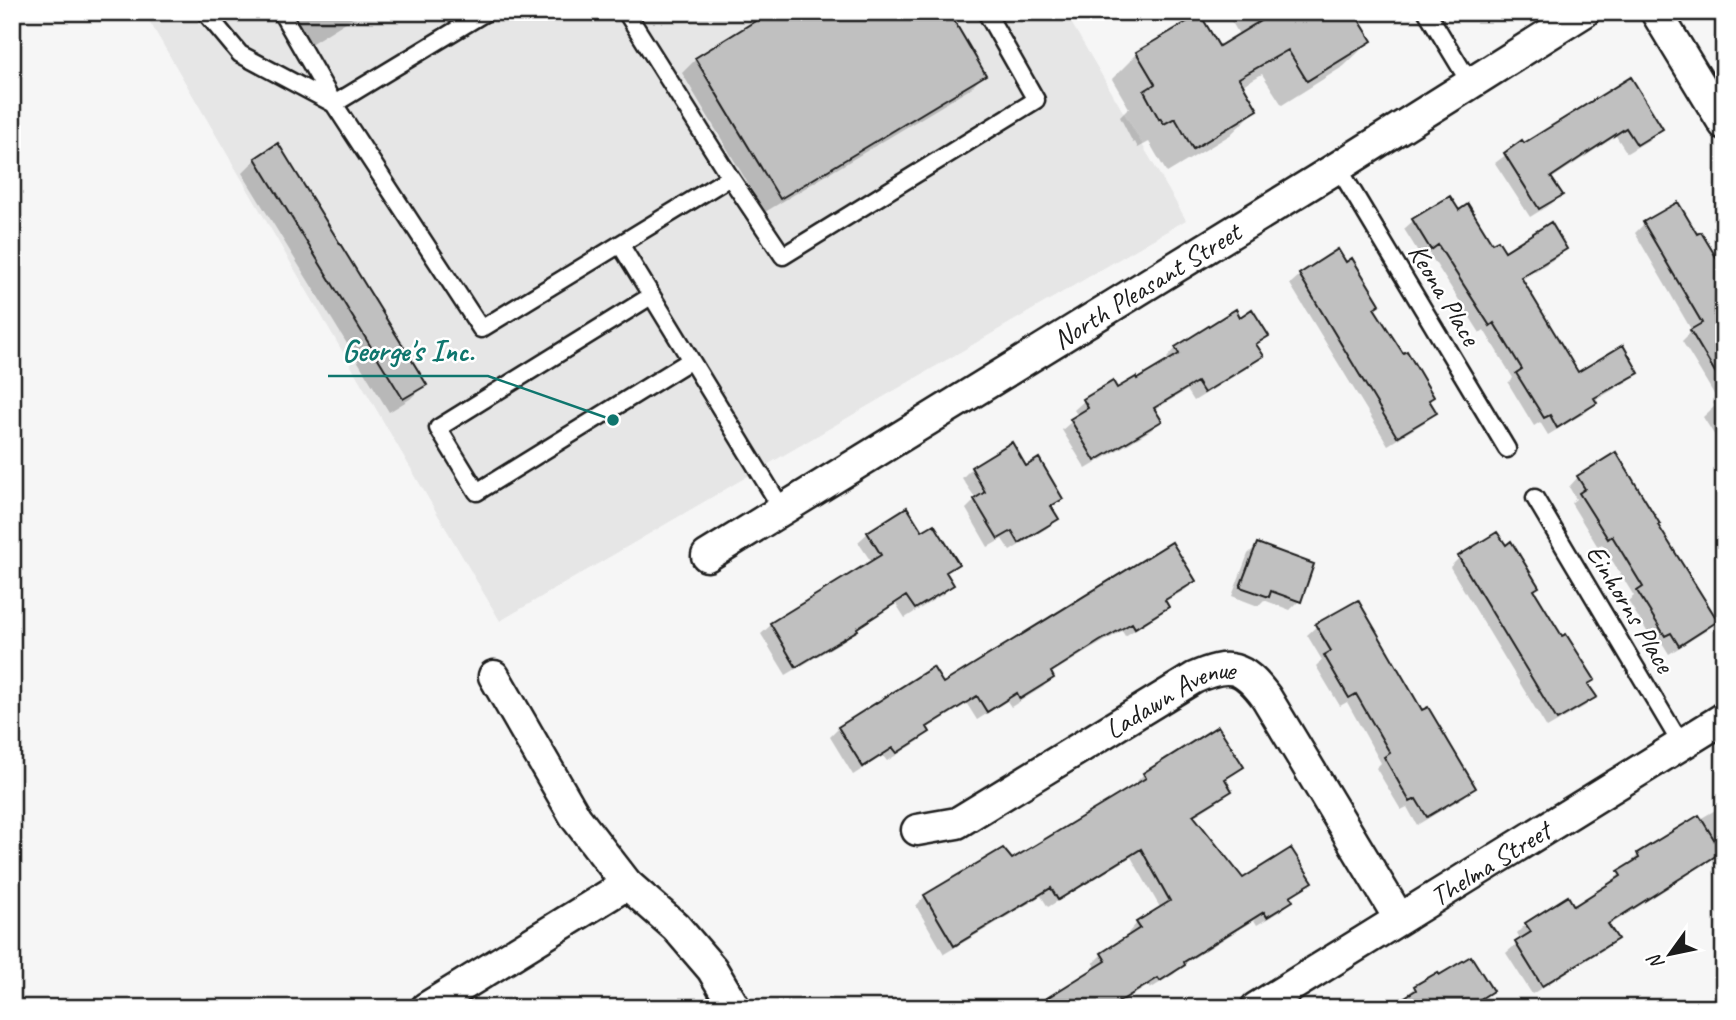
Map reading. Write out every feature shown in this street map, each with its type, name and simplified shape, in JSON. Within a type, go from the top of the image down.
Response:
[{"type":"street","name":"North Pleasant Street","points":[[707,556],[1584,12]]},
{"type":"street","points":[[1657,12],[1724,124]]},
{"type":"street","name":"Ladawn Avenue","points":[[917,830],[957,823],[1194,678],[1216,668],[1237,670],[1254,682],[1266,697],[1399,918]]},
{"type":"street","points":[[494,676],[576,818],[627,884],[676,927],[712,970],[735,1008]]},
{"type":"street","name":"Thelma Street","points":[[1256,1008],[1724,718]]},
{"type":"street","points":[[426,1008],[627,884]]},
{"type":"lane","points":[[205,12],[240,54],[334,104]]},
{"type":"lane","points":[[281,12],[334,104],[481,329],[730,177]]},
{"type":"lane","points":[[334,104],[486,12]]},
{"type":"lane","points":[[626,12],[783,256],[1036,100],[986,12]]},
{"type":"lane","points":[[1427,12],[1470,83]]},
{"type":"lane","name":"Keona Place","points":[[1338,167],[1507,449]]},
{"type":"lane","points":[[620,244],[782,509]]},
{"type":"lane","points":[[652,296],[438,428],[444,439],[477,492],[691,360]]},
{"type":"lane","name":"Einhorns Place","points":[[1535,498],[1681,744]]},
{"type":"shaded area","points":[[144,12],[1065,12],[1186,220],[500,621]]},
{"type":"building","points":[[770,12],[949,12],[986,75],[780,199],[695,58]]},
{"type":"building","points":[[1275,12],[1354,12],[1372,41],[1307,81],[1288,50],[1239,78],[1258,110],[1193,149],[1175,118],[1164,124],[1159,119],[1144,91],[1155,84],[1136,52],[1200,14],[1219,46]]},
{"type":"building","points":[[1631,77],[1663,129],[1637,145],[1626,128],[1584,155],[1551,177],[1563,195],[1539,209],[1504,153]]},
{"type":"building","points":[[278,143],[427,385],[403,399],[255,158]]},
{"type":"building","points":[[1450,196],[1459,210],[1468,204],[1492,243],[1498,240],[1505,251],[1551,222],[1567,249],[1521,277],[1578,372],[1623,345],[1639,373],[1594,398],[1597,403],[1557,428],[1550,415],[1544,418],[1516,373],[1522,369],[1494,323],[1490,326],[1438,245],[1431,250],[1412,219]]},
{"type":"building","points":[[1678,202],[1697,234],[1701,232],[1724,270],[1724,387],[1690,330],[1702,323],[1643,222]]},
{"type":"building","points":[[1338,249],[1346,262],[1352,258],[1380,304],[1374,308],[1403,353],[1407,351],[1434,397],[1429,400],[1437,413],[1397,437],[1299,274]]},
{"type":"building","points":[[1236,309],[1240,317],[1252,309],[1269,336],[1256,344],[1264,356],[1204,393],[1197,382],[1154,408],[1162,421],[1095,461],[1070,419],[1088,408],[1083,399],[1113,381],[1117,388],[1136,377],[1137,379],[1179,354],[1175,347]]},
{"type":"building","points":[[1012,442],[1026,466],[1039,458],[1063,499],[1051,506],[1059,519],[1019,543],[1012,531],[998,539],[974,499],[985,492],[971,467]]},
{"type":"building","points":[[1616,452],[1718,621],[1679,646],[1671,633],[1665,636],[1637,591],[1643,587],[1612,536],[1608,539],[1579,493],[1585,489],[1577,476]]},
{"type":"building","points":[[907,507],[922,531],[934,524],[959,564],[946,572],[954,585],[915,609],[906,596],[857,628],[858,630],[796,667],[770,623],[881,555],[867,532]]},
{"type":"building","points":[[1497,532],[1506,545],[1511,541],[1539,587],[1534,590],[1562,636],[1566,634],[1595,680],[1588,684],[1597,697],[1557,720],[1458,556]]},
{"type":"building","points":[[1172,542],[1196,581],[1165,600],[1169,607],[1135,628],[1132,623],[1100,641],[1051,672],[1054,678],[1020,699],[1017,693],[987,712],[977,696],[927,727],[930,732],[897,753],[893,748],[863,767],[838,727],[933,667],[943,683]]},
{"type":"building","points":[[1257,543],[1314,564],[1301,602],[1271,591],[1269,597],[1240,587]]},
{"type":"building","points":[[1358,600],[1422,710],[1428,707],[1476,788],[1427,817],[1416,799],[1410,802],[1384,757],[1390,753],[1356,694],[1349,698],[1324,655],[1331,651],[1315,624]]},
{"type":"building","points":[[1218,726],[1244,767],[1225,779],[1232,791],[1193,815],[1243,878],[1291,848],[1313,882],[1290,896],[1293,901],[1267,917],[1264,912],[1184,962],[1185,965],[1160,981],[1158,978],[1109,1008],[1031,1008],[1106,961],[1101,953],[1140,928],[1136,922],[1170,901],[1141,849],[1058,900],[1051,888],[954,946],[924,895],[1003,848],[1012,859],[1146,778],[1143,773]]},
{"type":"building","points":[[1699,815],[1722,852],[1608,924],[1618,939],[1542,986],[1515,942],[1531,932],[1525,923],[1568,896],[1574,906],[1621,876],[1618,871],[1639,858],[1637,853]]},
{"type":"building","points":[[1471,956],[1493,991],[1466,1008],[1387,1008],[1416,990],[1414,986]]},
{"type":"place","name":"George's Inc.","points":[[613,420]]}]
